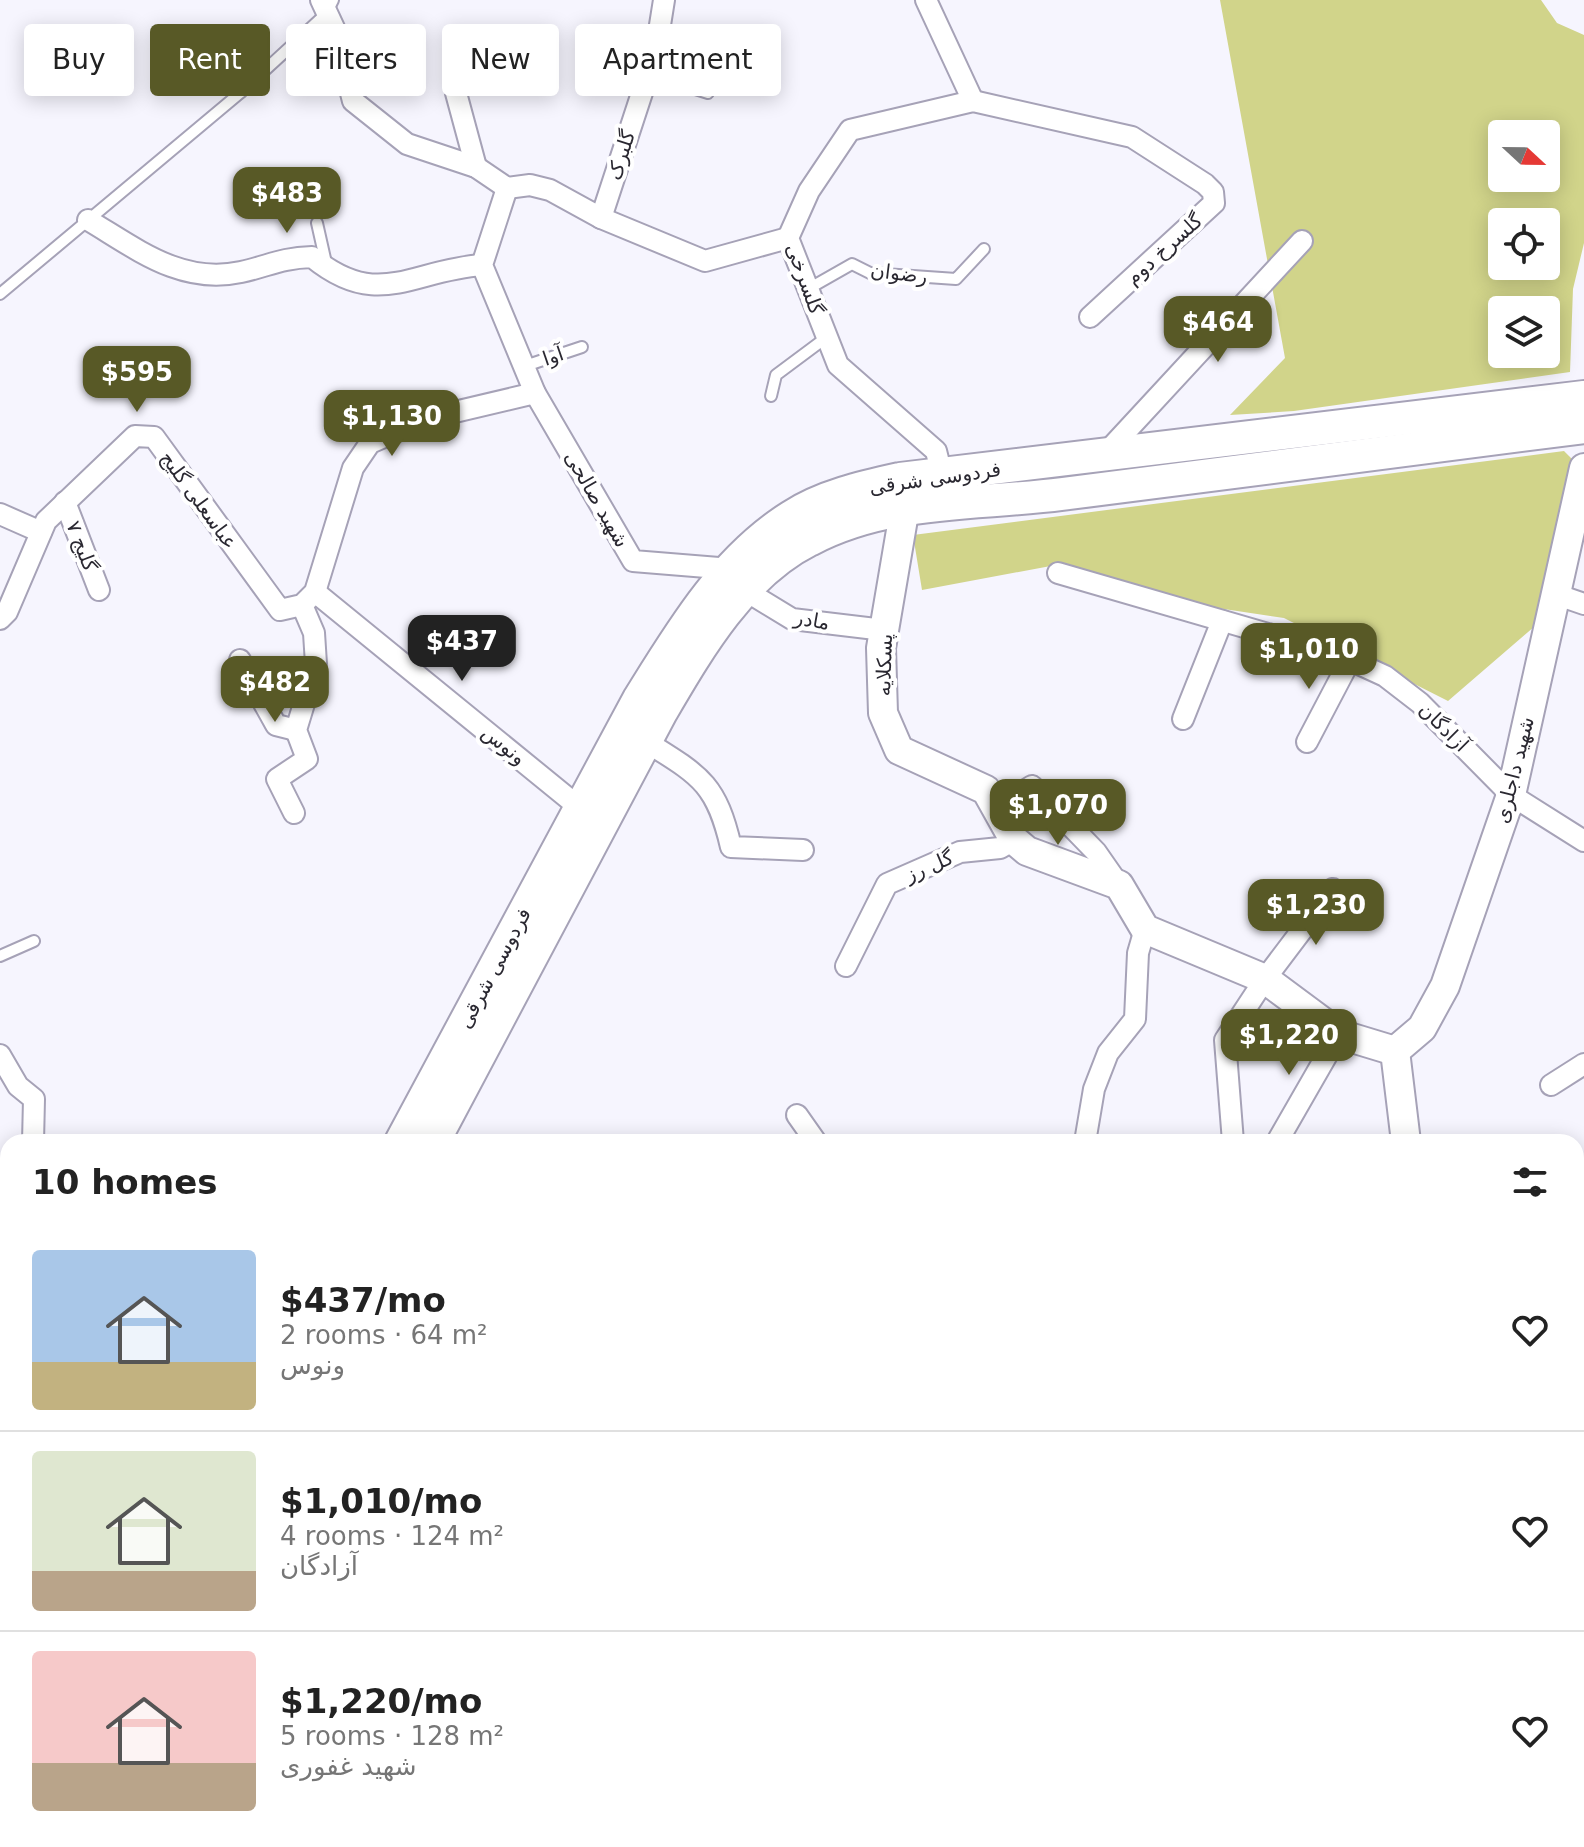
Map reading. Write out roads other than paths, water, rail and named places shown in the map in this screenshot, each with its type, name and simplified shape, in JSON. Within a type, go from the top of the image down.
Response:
[{"type":"main road","name":"فردوسی شرقی","points":[[738,580],[758,577],[806,541],[862,516],[905,507],[1027,498],[1352,442],[1584,397]]},
{"type":"main road","name":"فردوسی شرقی","points":[[405,1134],[639,699],[680,631],[738,580],[792,516],[854,489],[942,475],[1103,457],[1584,427]]},
{"type":"main road","name":"فردوسی شرقی","points":[[437,1134],[645,741],[738,580]]},
{"type":"street","name":"گلبرک","points":[[659,24],[664,0]]},
{"type":"street","points":[[926,0],[973,101]]},
{"type":"street","points":[[327,4],[353,101],[407,144],[476,167],[507,188],[530,185],[550,190],[601,218],[705,261],[788,238]]},
{"type":"street","points":[[457,96],[476,167]]},
{"type":"street","name":"گلبرک","points":[[601,218],[641,96]]},
{"type":"street","name":"گلسرخی","points":[[942,475],[936,451],[838,365],[788,238],[809,191],[850,130],[973,101]]},
{"type":"street","name":"گلسرخ دوم","points":[[973,101],[1132,137],[1213,192],[1214,203],[1090,317]]},
{"type":"street","points":[[88,220],[169,269],[208,276],[242,272],[283,258],[312,257],[327,269],[366,286],[407,282],[447,267],[482,265],[507,188]]},
{"type":"street","points":[[1103,457],[1302,241]]},
{"type":"street","name":"شهید صالحی","points":[[482,265],[535,393],[633,561],[738,580]]},
{"type":"street","points":[[294,813],[277,779],[307,759],[296,730],[316,664],[309,599],[353,468],[370,443],[425,419],[535,393]]},
{"type":"street","name":"عباسعلی گلیج","points":[[0,619],[7,612],[46,521],[135,436],[154,437],[280,610],[309,599]]},
{"type":"street","name":"شهید داجلری","points":[[1395,1051],[1422,1028],[1445,986],[1511,795],[1584,468]]},
{"type":"street","name":"گلیج ۷","points":[[65,502],[99,590]]},
{"type":"street","name":"پسکلایه","points":[[905,507],[881,648],[883,713],[899,750],[986,790],[1014,840],[1048,862],[1119,885]]},
{"type":"street","points":[[0,514],[41,532]]},
{"type":"street","name":"آزادگان","points":[[1058,573],[1350,660],[1385,676],[1420,703],[1511,795],[1584,841]]},
{"type":"street","name":"مادر","points":[[738,580],[792,619],[884,630]]},
{"type":"street","points":[[1555,594],[1584,604]]},
{"type":"street","name":"ونوس","points":[[309,599],[580,808]]},
{"type":"street","points":[[1183,719],[1222,621]]},
{"type":"street","points":[[240,660],[276,725],[296,730]]},
{"type":"street","points":[[1307,742],[1350,660]]},
{"type":"street","points":[[645,741],[696,773],[722,808],[731,847],[803,850]]},
{"type":"street","points":[[996,809],[1032,786],[1096,852],[1145,929],[1265,979],[1339,1034],[1395,1051],[1405,1134]]},
{"type":"street","name":"گل رز","points":[[846,966],[887,884],[960,852],[1000,848],[1014,840]]},
{"type":"street","points":[[1232,1134],[1225,1040],[1265,979],[1333,889]]},
{"type":"street","points":[[1086,1134],[1094,1089],[1108,1053],[1135,1019],[1138,953],[1145,929]]},
{"type":"street","points":[[1282,1134],[1339,1034]]},
{"type":"street","points":[[0,1055],[18,1086],[34,1099],[33,1134]]},
{"type":"street","points":[[1551,1085],[1584,1064]]},
{"type":"street","points":[[797,1115],[810,1134]]},
{"type":"lane","points":[[0,294],[240,93],[327,4]]},
{"type":"lane","points":[[317,223],[327,269]]},
{"type":"lane","name":"رضوان","points":[[808,289],[852,264],[870,273],[956,279],[984,249]]},
{"type":"lane","points":[[771,396],[776,375],[827,337]]},
{"type":"lane","name":"آوا","points":[[525,366],[582,347]]},
{"type":"lane","points":[[0,956],[34,941]]}]
